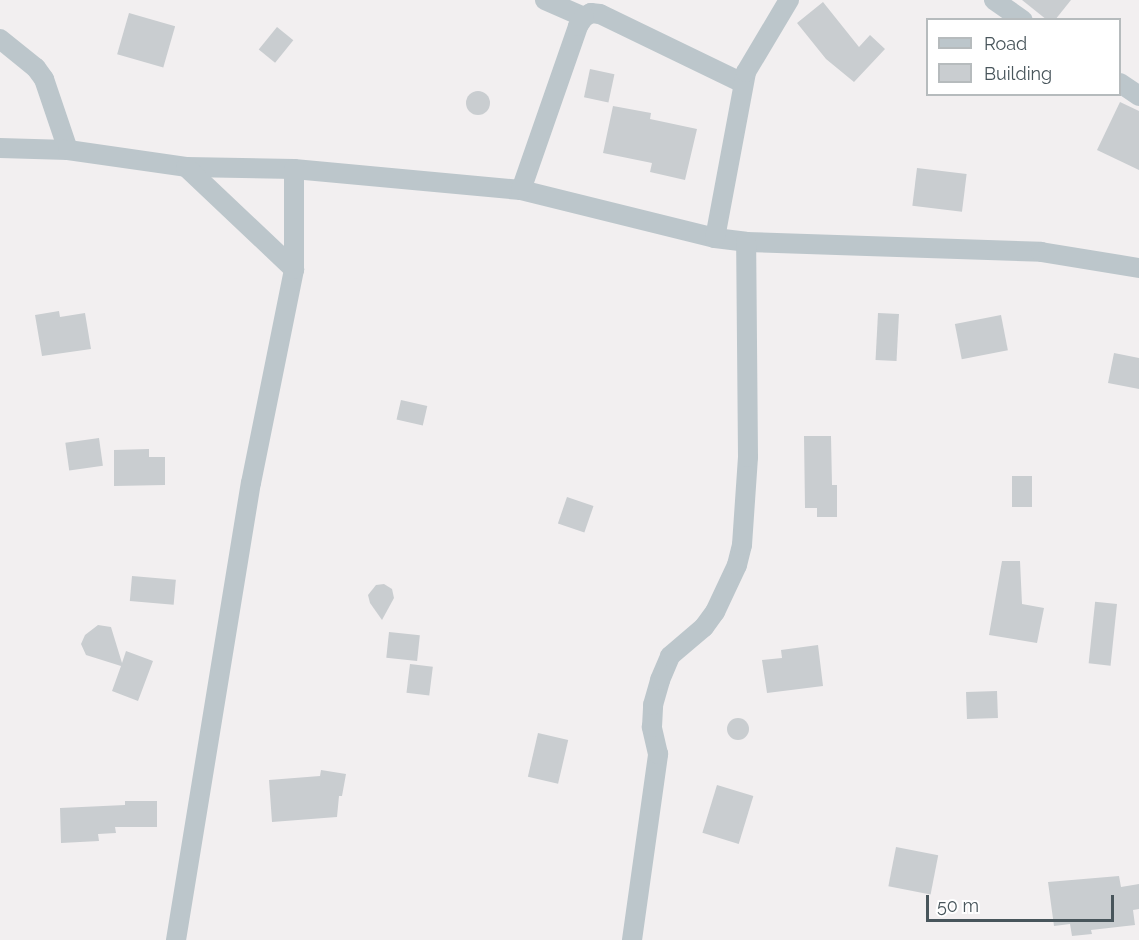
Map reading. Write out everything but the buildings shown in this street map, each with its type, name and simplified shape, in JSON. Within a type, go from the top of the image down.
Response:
[{"type":"street","points":[[544,0],[584,16]]},
{"type":"street","points":[[715,238],[743,82],[750,62],[789,0]]},
{"type":"street","points":[[994,0],[1020,18]]},
{"type":"street","points":[[521,190],[578,26],[584,16],[591,13],[600,14],[743,82]]},
{"type":"street","points":[[0,39],[36,68],[44,79],[68,150]]},
{"type":"street","points":[[1121,84],[1139,96]]},
{"type":"street","points":[[0,148],[68,150],[186,167],[294,169],[521,190],[715,238],[746,242],[1041,252],[1139,268]]},
{"type":"street","points":[[186,167],[294,269]]},
{"type":"street","points":[[176,940],[251,483],[294,269],[294,169]]},
{"type":"street","points":[[632,940],[658,754],[652,727],[653,705],[670,656],[704,627],[716,612],[737,565],[742,546],[748,457],[746,242]]}]
